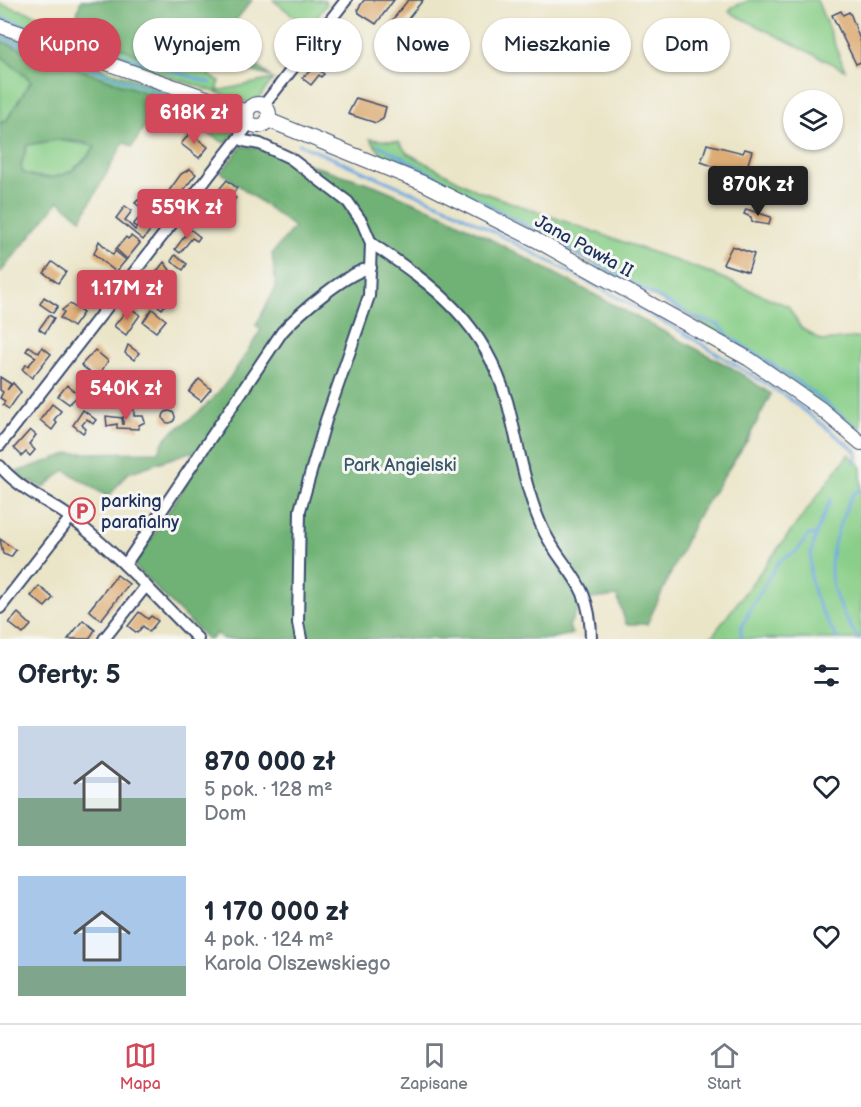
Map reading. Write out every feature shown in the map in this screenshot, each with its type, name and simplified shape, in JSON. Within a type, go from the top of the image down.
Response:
[{"type":"main road","points":[[0,27],[249,118],[259,126],[268,120],[268,110],[264,105],[252,105],[249,118]]},
{"type":"main road","name":"Jana Pawła II","points":[[268,120],[423,183],[536,240],[749,359],[821,409],[861,442]]},
{"type":"street","points":[[264,105],[338,5],[346,0]]},
{"type":"street","points":[[0,445],[249,118]]},
{"type":"street","points":[[244,141],[260,144],[291,158],[348,202],[362,222],[371,243],[369,296],[326,420],[300,510],[298,623],[301,639]]},
{"type":"street","points":[[371,243],[454,307],[484,345],[494,363],[506,399],[537,516],[547,536],[576,577],[585,597],[591,639]]},
{"type":"street","points":[[125,565],[282,332],[306,307],[359,272],[371,267]]},
{"type":"street","points":[[0,466],[14,481],[71,517],[125,565],[198,639]]},
{"type":"street","points":[[0,608],[71,517]]},
{"type":"street","points":[[104,639],[146,586]]},
{"type":"green space","points":[[81,0],[252,0],[238,18],[133,18],[133,53],[121,48],[121,18],[76,18]]},
{"type":"green space","points":[[273,0],[325,0],[326,5],[316,18],[296,18]]},
{"type":"green space","points":[[750,0],[817,0],[845,70],[729,12],[732,7]]},
{"type":"green space","points":[[0,4],[48,18],[18,18],[18,26],[0,20]]},
{"type":"green space","points":[[0,33],[18,39],[18,47],[0,41]]},
{"type":"green space","points":[[0,41],[18,47],[18,70],[0,55]]},
{"type":"green space","points":[[121,43],[133,52],[133,65],[121,60]]},
{"type":"green space","points":[[0,55],[31,81],[6,121],[0,123]]},
{"type":"green space","points":[[262,70],[271,77],[254,72],[262,72]]},
{"type":"green space","points":[[20,72],[87,72],[203,116],[212,126],[211,135],[187,119],[157,107],[132,147],[124,142],[81,219],[59,201],[0,273],[0,123],[6,121],[31,81]],"holes":[[[57,140],[83,142],[95,147],[80,164],[64,175],[46,178],[23,173],[21,166],[27,145]]]},
{"type":"green space","points":[[87,72],[113,72],[229,112],[237,121],[237,131],[225,143],[211,135],[212,126],[179,105]]},
{"type":"green space","points":[[155,72],[210,72],[209,76],[220,81],[217,91],[273,79],[260,97],[248,103]]},
{"type":"green space","points":[[370,139],[399,142],[407,153],[476,190],[708,272],[788,306],[801,328],[822,341],[861,337],[861,436],[772,367],[686,314],[500,214],[386,160]]},
{"type":"green space","points":[[57,140],[95,146],[80,164],[64,174],[46,177],[23,173],[21,167],[27,145]]},
{"type":"green space","name":"Park Angielski","points":[[242,146],[257,148],[374,185],[447,216],[732,368],[771,394],[748,439],[697,517],[647,624],[626,624],[617,596],[583,600],[569,626],[572,634],[549,639],[223,639],[216,633],[212,639],[207,639],[134,566],[187,482],[193,451],[128,473],[108,497],[65,470],[43,488],[33,482],[23,483],[13,473],[71,453],[159,452],[168,435],[204,408],[231,376],[261,330],[256,325],[276,287],[272,254],[294,227],[221,172]]},
{"type":"green space","points":[[849,454],[861,466],[861,639],[710,639]]},
{"type":"building","points":[[364,0],[394,0],[380,18],[374,18],[374,23],[359,13],[358,9]]},
{"type":"building","points":[[408,0],[423,0],[409,18],[394,18]]},
{"type":"building","points":[[841,11],[843,15],[849,12],[851,15],[861,43],[861,62],[856,64],[832,15]]},
{"type":"building","points":[[309,72],[324,74],[321,77],[319,75],[311,85],[302,78]]},
{"type":"building","points":[[356,98],[386,107],[383,119],[376,123],[348,114]]},
{"type":"building","points":[[190,133],[208,147],[199,158],[181,144]]},
{"type":"building","points":[[707,144],[743,153],[745,149],[752,151],[747,167],[742,166],[739,175],[701,162]]},
{"type":"building","points":[[190,169],[196,174],[179,196],[175,193],[173,196],[168,192],[181,174]]},
{"type":"building","points":[[227,180],[237,188],[232,195],[236,198],[231,204],[216,193]]},
{"type":"building","points":[[158,197],[169,206],[158,221],[135,203],[138,200],[150,207]]},
{"type":"building","points":[[209,203],[215,208],[212,211],[217,214],[217,218],[210,224],[199,216]]},
{"type":"building","points":[[125,206],[132,211],[125,220],[135,230],[137,227],[133,225],[138,219],[141,222],[145,217],[155,224],[143,240],[116,218]]},
{"type":"building","points":[[746,209],[771,217],[769,225],[752,222],[751,217],[744,214]]},
{"type":"building","points":[[190,229],[200,237],[197,241],[192,238],[180,253],[175,249]]},
{"type":"building","points":[[131,236],[140,243],[127,259],[116,249],[126,237],[128,239]]},
{"type":"building","points":[[99,241],[113,255],[115,251],[126,260],[116,272],[94,254]]},
{"type":"building","points":[[732,246],[754,254],[748,272],[723,264]]},
{"type":"building","points":[[175,255],[187,264],[183,270],[171,261]]},
{"type":"building","points":[[52,262],[66,272],[58,283],[44,273]]},
{"type":"building","points":[[164,262],[173,274],[166,284],[162,281],[157,288],[170,298],[162,309],[148,298],[148,295],[156,282],[154,275]]},
{"type":"building","points":[[98,273],[109,282],[99,295],[87,286],[92,276],[94,278]]},
{"type":"building","points":[[44,297],[58,306],[53,313],[40,304]]},
{"type":"building","points":[[70,304],[83,313],[73,327],[60,318],[64,312],[62,310]]},
{"type":"building","points":[[129,307],[140,315],[126,335],[114,326]]},
{"type":"building","points":[[152,309],[166,320],[156,332],[143,322]]},
{"type":"building","points":[[49,315],[54,318],[45,333],[39,329]]},
{"type":"building","points":[[128,345],[139,353],[134,360],[125,353]]},
{"type":"building","points":[[29,346],[39,353],[42,347],[51,354],[32,378],[22,369],[36,357],[26,351]]},
{"type":"building","points":[[95,350],[108,361],[97,378],[81,365]]},
{"type":"building","points":[[130,375],[136,380],[132,384],[134,386],[128,393],[124,393],[119,388]]},
{"type":"building","points":[[0,377],[11,384],[7,390],[13,383],[21,392],[9,409],[3,405],[5,401],[0,398],[3,392],[0,390]]},
{"type":"building","points":[[199,379],[211,389],[201,401],[189,392]]},
{"type":"building","points":[[67,385],[79,395],[69,404],[58,396]]},
{"type":"building","points":[[52,404],[61,411],[54,420],[57,423],[52,430],[40,420]]},
{"type":"building","points":[[83,410],[96,420],[93,424],[87,419],[82,425],[86,429],[83,433],[73,425]]},
{"type":"building","points":[[127,410],[134,410],[134,416],[143,416],[145,422],[139,425],[139,429],[117,428],[117,424],[107,426],[106,416],[122,418],[123,425],[123,417],[127,416]]},
{"type":"building","points":[[171,411],[175,417],[171,423],[167,423],[163,415]]},
{"type":"building","points":[[30,430],[36,435],[29,444],[35,450],[30,456],[26,452],[22,456],[14,448]]},
{"type":"building","points":[[0,539],[16,550],[11,557],[3,554]]},
{"type":"building","points":[[117,575],[129,584],[101,620],[89,610]]},
{"type":"building","points":[[39,586],[53,598],[45,607],[31,596]]},
{"type":"building","points":[[139,612],[148,619],[151,616],[158,621],[149,632],[143,626],[137,633],[128,626]]},
{"type":"building","points":[[18,613],[31,625],[23,634],[9,623]]},
{"type":"building","points":[[83,620],[95,630],[89,639],[68,639]]},
{"type":"waterway","points":[[0,17],[211,83]]},
{"type":"waterway","points":[[0,37],[204,108]]},
{"type":"waterway","points":[[299,144],[449,208],[677,329],[787,397],[856,451],[857,457],[853,463]]},
{"type":"waterway","points":[[379,145],[694,317],[719,325],[730,337],[795,379],[861,431]]},
{"type":"waterway","points":[[859,639],[834,592],[831,562],[838,530],[849,501],[861,490]]},
{"type":"waterway","points":[[831,499],[815,538],[810,570],[817,602],[838,639]]},
{"type":"waterway","points":[[741,639],[741,628],[779,561],[797,551],[808,535],[816,534]]},
{"type":"place","name":"parking parafialny","points":[[82,511]]}]
